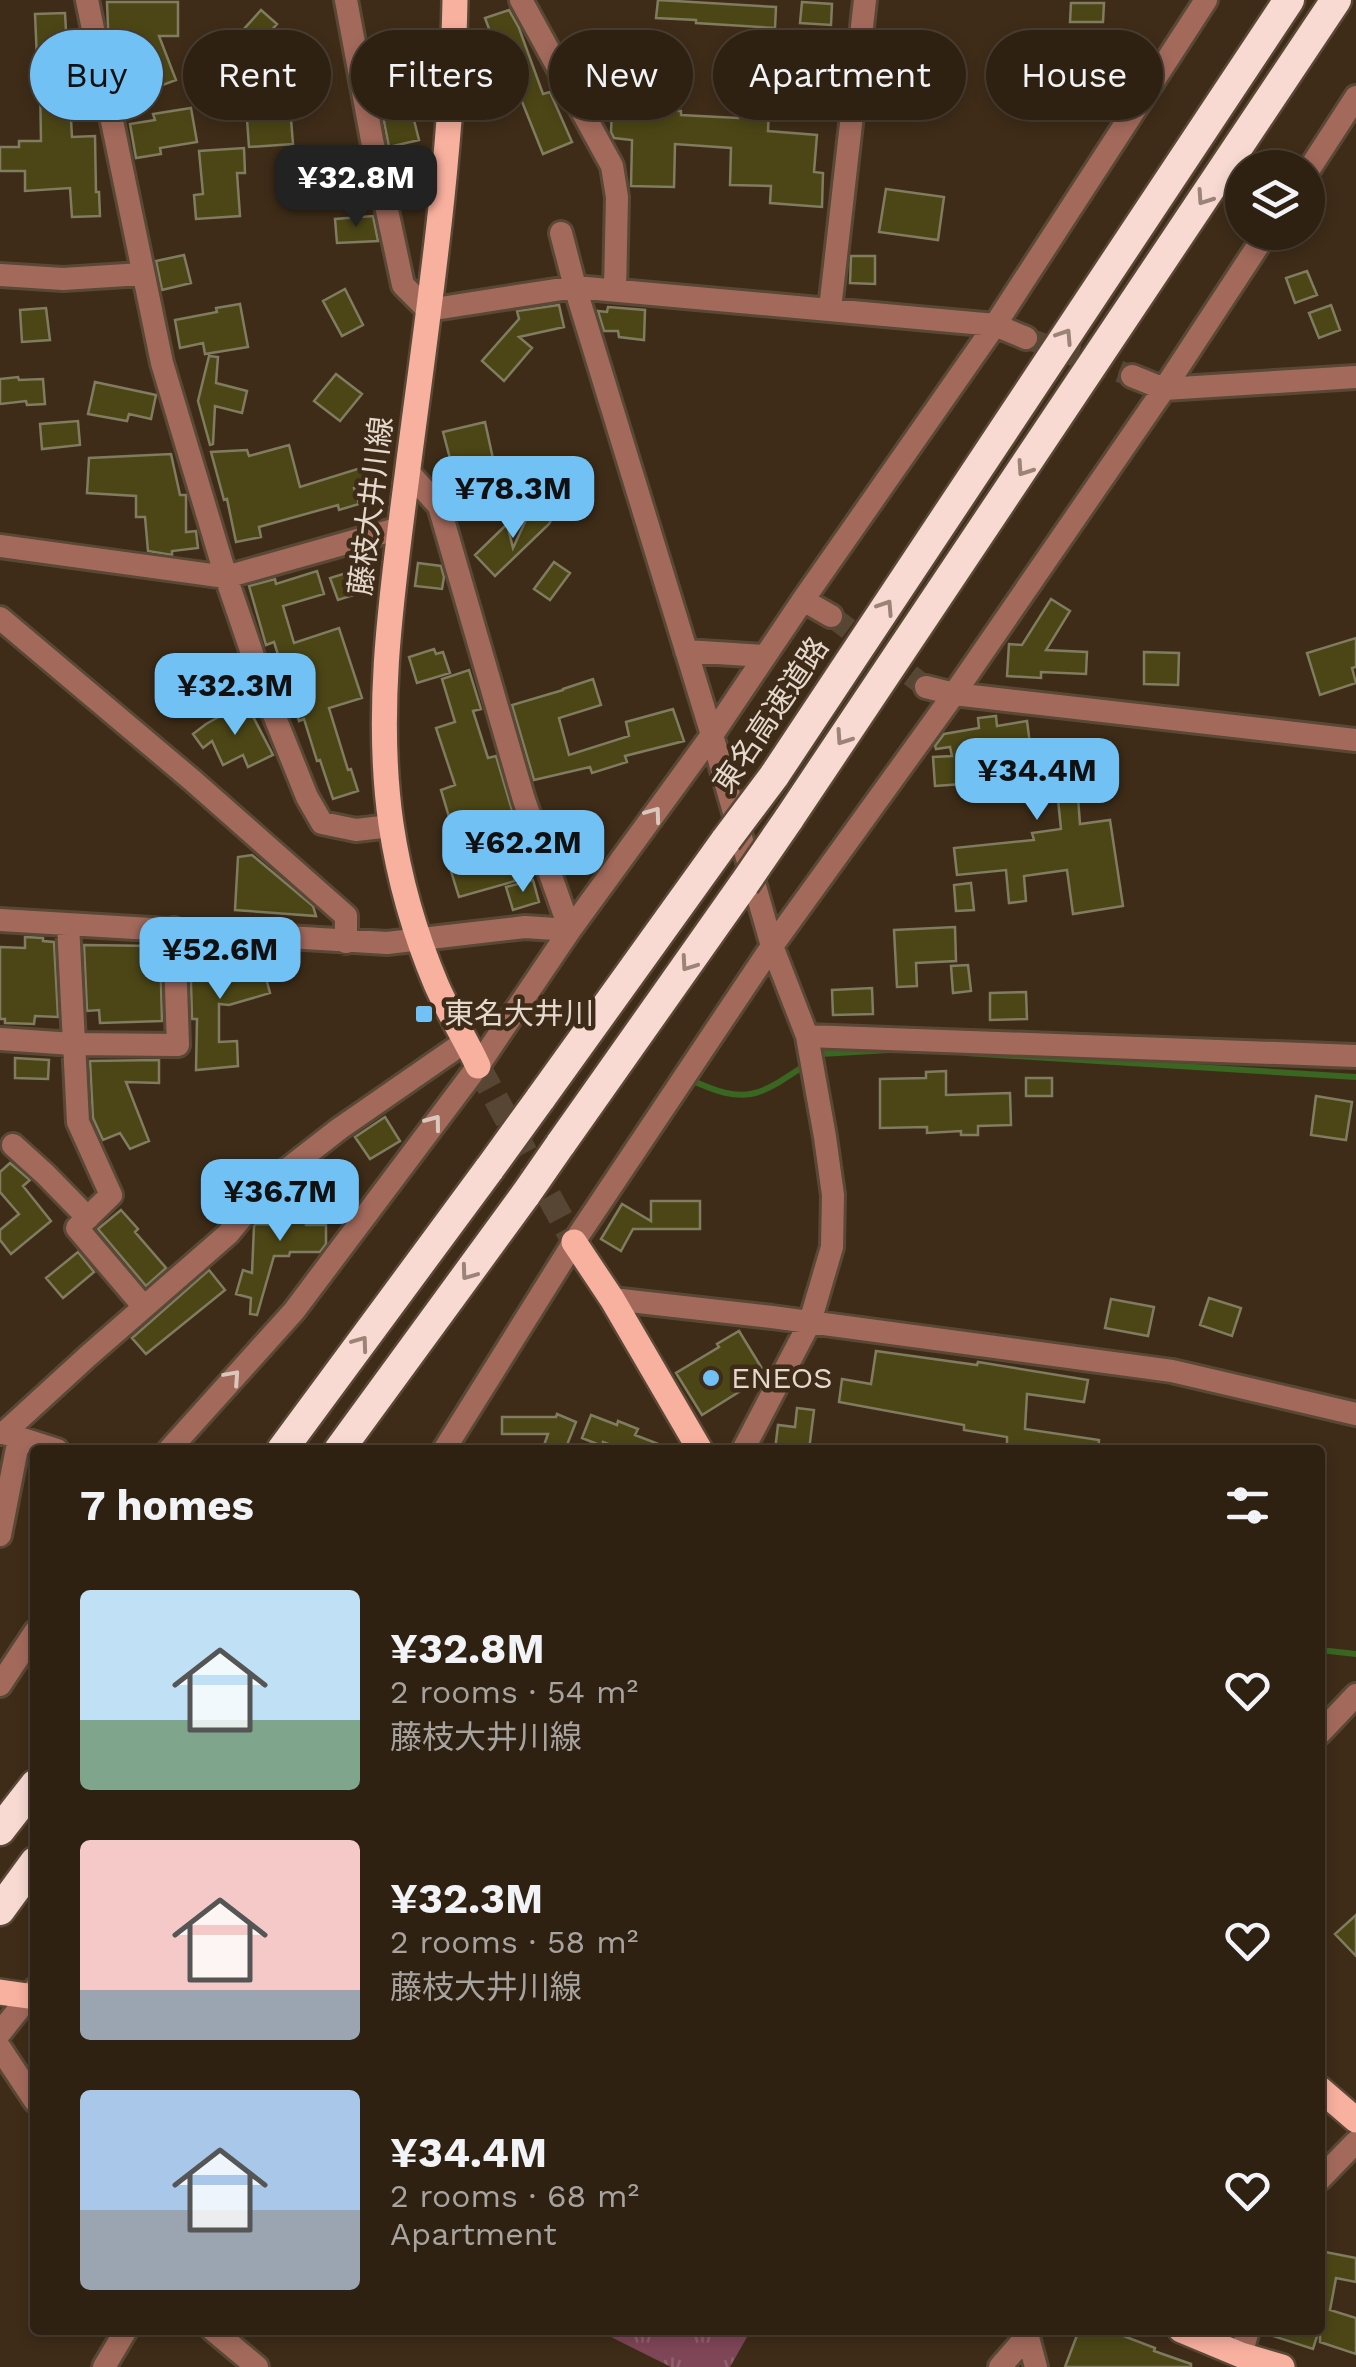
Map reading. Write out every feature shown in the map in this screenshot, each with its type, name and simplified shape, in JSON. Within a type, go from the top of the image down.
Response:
[{"type":"highway","name":"東名高速道路","points":[[286,1445],[774,776],[1288,0]]},
{"type":"highway","points":[[343,1445],[526,1194],[788,820],[1336,0]]},
{"type":"highway","points":[[0,1816],[30,1787]]},
{"type":"highway","points":[[0,1830],[30,1789]]},
{"type":"highway","points":[[4,1906],[30,1869]]},
{"type":"main road","name":"藤枝大井川線","points":[[455,0],[445,171],[400,528],[388,644],[384,748],[392,826],[418,938],[437,987],[478,1066]]},
{"type":"main road","points":[[574,1242],[697,1445]]},
{"type":"main road","points":[[0,1992],[30,1994]]},
{"type":"main road","points":[[1325,2093],[1356,2120]]},
{"type":"main road","points":[[1208,2335],[1245,2342],[1282,2367]]},
{"type":"street","points":[[87,0],[162,363],[226,577],[268,700],[307,798],[322,823],[356,830],[392,826]]},
{"type":"street","points":[[346,0],[403,285],[428,310],[575,287],[996,325],[1026,338]]},
{"type":"street","points":[[521,0],[612,166],[617,197],[615,290]]},
{"type":"street","points":[[830,308],[865,0]]},
{"type":"street","points":[[173,1445],[294,1311],[478,1066],[996,325],[1206,0]]},
{"type":"street","points":[[1321,150],[1356,97]]},
{"type":"street","points":[[561,233],[772,946],[807,1036],[825,1136],[833,1194],[832,1247],[810,1322],[746,1445]]},
{"type":"street","points":[[447,1445],[574,1242],[772,946],[954,694],[1255,250]]},
{"type":"street","points":[[0,275],[63,279],[142,274]]},
{"type":"street","points":[[1132,376],[1164,389],[1356,377]]},
{"type":"street","points":[[408,472],[440,506],[524,800],[570,930]]},
{"type":"street","points":[[0,546],[226,577],[400,528]]},
{"type":"street","points":[[803,600],[831,616]]},
{"type":"street","points":[[0,618],[346,916],[346,942]]},
{"type":"street","points":[[686,650],[765,656]]},
{"type":"street","points":[[926,688],[1356,740]]},
{"type":"street","points":[[0,920],[387,943],[526,927],[570,930]]},
{"type":"street","points":[[68,924],[78,1122],[111,1195],[77,1228],[144,1307]]},
{"type":"street","points":[[0,1040],[178,1045],[174,929]]},
{"type":"street","points":[[807,1036],[1356,1056]]},
{"type":"street","points":[[0,1535],[8,1435],[228,1234],[272,1182],[466,1041]]},
{"type":"street","points":[[13,1144],[88,1218]]},
{"type":"street","points":[[612,1299],[1172,1371],[1356,1414]]},
{"type":"street","points":[[8,1435],[41,1445]]},
{"type":"street","points":[[0,1686],[19,1643]]},
{"type":"street","points":[[1325,1728],[1356,1695]]},
{"type":"street","points":[[0,2033],[30,1998]]},
{"type":"street","points":[[0,2048],[30,2093]]},
{"type":"street","points":[[1325,2173],[1356,2142]]},
{"type":"street","points":[[104,2367],[123,2335]]},
{"type":"street","points":[[219,2335],[257,2367]]},
{"type":"street","points":[[1000,2367],[1024,2335]]},
{"type":"street","points":[[1027,2335],[1036,2367]]},
{"type":"green space","points":[[607,2335],[748,2335],[730,2367],[671,2367]]},
{"type":"building","points":[[658,0],[776,7],[775,28],[656,18]]},
{"type":"building","points":[[107,2],[178,2],[178,36],[163,36],[163,30],[108,27]]},
{"type":"building","points":[[802,2],[832,4],[831,25],[800,23]]},
{"type":"building","points":[[1071,3],[1104,3],[1103,22],[1070,22]]},
{"type":"building","points":[[261,10],[277,24],[272,30],[243,30]]},
{"type":"building","points":[[509,10],[520,30],[489,30],[485,18]]},
{"type":"building","points":[[65,13],[66,30],[36,30],[35,14]]},
{"type":"building","points":[[163,46],[176,80],[163,85]]},
{"type":"building","points":[[529,56],[543,94],[549,92],[549,120],[562,120],[572,142],[543,154],[529,119]]},
{"type":"building","points":[[183,109],[183,120],[193,120],[197,142],[160,148],[161,154],[136,158],[130,124],[163,120],[163,112]]},
{"type":"building","points":[[693,116],[713,117],[713,120],[768,120],[768,131],[817,135],[814,172],[823,173],[822,207],[770,203],[771,186],[730,185],[731,148],[675,144],[674,187],[631,186],[632,140],[614,138],[612,120],[693,120]]},
{"type":"building","points":[[41,120],[71,120],[72,137],[95,136],[100,216],[72,217],[70,188],[25,191],[25,171],[0,171],[0,147],[19,147],[19,141],[41,141]]},
{"type":"building","points":[[247,120],[291,120],[293,144],[249,147]]},
{"type":"building","points":[[384,120],[414,120],[419,140],[389,147]]},
{"type":"building","points":[[244,148],[245,173],[237,173],[240,216],[196,219],[194,195],[203,194],[199,151]]},
{"type":"building","points":[[886,189],[944,197],[938,240],[879,232]]},
{"type":"building","points":[[373,216],[378,241],[337,243],[335,219]]},
{"type":"building","points":[[184,255],[191,283],[162,290],[156,261]]},
{"type":"building","points":[[851,256],[875,256],[875,284],[850,283]]},
{"type":"building","points":[[1307,271],[1317,295],[1295,303],[1286,278]]},
{"type":"building","points":[[345,289],[363,325],[342,336],[323,301]]},
{"type":"building","points":[[240,304],[248,347],[205,354],[203,343],[180,348],[175,320]]},
{"type":"building","points":[[559,305],[564,327],[519,337],[532,348],[504,381],[482,361],[519,319],[517,311]]},
{"type":"building","points":[[1331,305],[1340,330],[1319,338],[1309,313]]},
{"type":"building","points":[[608,307],[645,310],[644,340],[619,337],[618,331],[604,331],[598,311],[607,312]]},
{"type":"building","points":[[46,308],[50,340],[22,342],[20,310]]},
{"type":"building","points":[[209,356],[218,357],[216,383],[247,391],[242,413],[215,406],[210,445],[198,401]]},
{"type":"building","points":[[336,374],[362,394],[340,421],[314,401]]},
{"type":"building","points":[[0,379],[43,379],[45,404],[0,404]]},
{"type":"building","points":[[95,382],[156,395],[151,419],[129,414],[127,421],[88,414]]},
{"type":"building","points":[[78,421],[80,445],[42,449],[40,424]]},
{"type":"building","points":[[485,422],[504,509],[462,518],[443,432]]},
{"type":"building","points":[[289,445],[300,487],[367,466],[372,483],[354,488],[359,504],[339,510],[338,505],[259,527],[261,537],[236,542],[211,452],[247,450],[249,456]]},
{"type":"building","points":[[171,454],[180,495],[186,495],[186,532],[196,531],[198,548],[172,551],[172,555],[148,551],[145,517],[136,517],[136,496],[87,493],[89,458]]},
{"type":"building","points":[[533,505],[554,514],[549,524],[495,576],[475,555],[507,524],[513,548]]},
{"type":"building","points":[[554,562],[570,573],[550,600],[534,589]]},
{"type":"building","points":[[418,563],[441,566],[442,589],[415,586]]},
{"type":"building","points":[[356,570],[363,592],[338,600],[330,578]]},
{"type":"building","points":[[317,571],[324,594],[283,606],[294,643],[339,628],[362,698],[329,708],[358,791],[333,799],[304,719],[299,721],[274,642],[266,645],[249,586],[275,579],[276,584]]},
{"type":"building","points":[[1051,599],[1070,611],[1046,650],[1087,652],[1086,674],[1041,672],[1041,678],[1007,676],[1009,644],[1022,645]]},
{"type":"building","points":[[1356,638],[1356,667],[1352,668],[1356,683],[1320,695],[1307,653]]},
{"type":"building","points":[[434,649],[436,654],[443,652],[450,673],[417,683],[409,657]]},
{"type":"building","points":[[1144,652],[1179,653],[1178,685],[1144,684]]},
{"type":"building","points":[[469,670],[481,709],[473,711],[488,758],[496,756],[522,844],[506,849],[515,881],[459,897],[451,871],[464,867],[441,790],[455,785],[436,728],[455,722],[442,679]]},
{"type":"building","points":[[593,679],[601,705],[559,718],[569,755],[629,736],[626,722],[673,709],[684,741],[625,756],[627,762],[592,773],[590,767],[534,780],[512,705]]},
{"type":"building","points":[[248,707],[273,755],[248,767],[243,755],[223,765],[212,741],[203,748],[193,734],[235,708],[237,713]]},
{"type":"building","points":[[996,716],[997,726],[1027,721],[1030,744],[1044,743],[1045,751],[1070,749],[1080,824],[1110,820],[1123,906],[1073,914],[1067,870],[1024,876],[1026,901],[1009,903],[1006,870],[957,875],[954,848],[1034,840],[1032,833],[1061,829],[1055,770],[1016,775],[1011,741],[976,745],[974,768],[962,768],[963,784],[935,786],[933,757],[952,756],[950,747],[936,749],[944,734],[979,728],[978,718]]},
{"type":"building","points":[[252,855],[313,906],[316,916],[235,910],[238,857]]},
{"type":"building","points":[[533,880],[539,902],[513,910],[506,887]]},
{"type":"building","points":[[971,883],[974,910],[956,911],[954,885]]},
{"type":"building","points":[[955,927],[956,961],[916,963],[917,986],[897,987],[894,930]]},
{"type":"building","points":[[25,937],[54,942],[58,1017],[35,1016],[34,1024],[5,1023],[5,1019],[0,1019],[0,947],[25,948]]},
{"type":"building","points":[[84,945],[160,948],[162,1021],[100,1023],[99,1010],[87,1011]]},
{"type":"building","points":[[190,948],[213,948],[213,968],[260,956],[270,993],[229,1005],[219,1004],[219,1042],[237,1041],[238,1066],[196,1070],[197,1019],[192,1019]]},
{"type":"building","points":[[968,965],[971,991],[953,993],[951,966]]},
{"type":"building","points":[[872,988],[873,1014],[833,1015],[832,990]]},
{"type":"building","points":[[1026,992],[1027,1019],[990,1020],[990,993]]},
{"type":"building","points":[[15,1058],[49,1060],[48,1079],[15,1078]]},
{"type":"building","points":[[159,1060],[159,1083],[126,1082],[149,1141],[130,1149],[120,1133],[103,1140],[93,1118],[90,1061]]},
{"type":"building","points":[[946,1071],[946,1095],[1010,1093],[1011,1125],[978,1126],[978,1135],[961,1135],[961,1131],[927,1133],[927,1127],[880,1128],[880,1079],[926,1078],[926,1072]]},
{"type":"building","points":[[1026,1078],[1052,1078],[1052,1096],[1026,1096]]},
{"type":"building","points":[[1316,1096],[1352,1102],[1346,1140],[1311,1135]]},
{"type":"building","points":[[385,1117],[400,1141],[370,1159],[355,1137]]},
{"type":"building","points":[[10,1163],[30,1180],[23,1186],[51,1221],[11,1254],[0,1240],[0,1230],[19,1214],[0,1192],[0,1172]]},
{"type":"building","points":[[286,1189],[306,1189],[306,1225],[326,1225],[326,1244],[320,1252],[274,1256],[257,1315],[250,1314],[251,1298],[236,1294],[243,1270],[252,1273],[254,1226],[281,1225],[282,1193]]},
{"type":"building","points":[[651,1201],[700,1201],[700,1229],[633,1229],[621,1251],[601,1239],[622,1204],[651,1221]]},
{"type":"building","points":[[121,1210],[166,1268],[146,1286],[98,1229]]},
{"type":"building","points":[[78,1252],[94,1272],[63,1298],[46,1278]]},
{"type":"building","points":[[209,1270],[225,1290],[146,1354],[132,1338]]},
{"type":"building","points":[[1209,1298],[1241,1308],[1232,1336],[1200,1325]]},
{"type":"building","points":[[1111,1299],[1154,1307],[1148,1336],[1105,1328]]},
{"type":"building","points":[[739,1331],[766,1375],[702,1415],[676,1373]]},
{"type":"building","points":[[876,1351],[1088,1380],[1084,1402],[1027,1394],[1025,1429],[1099,1440],[1098,1445],[1007,1445],[1007,1437],[964,1430],[964,1425],[839,1402],[842,1379],[871,1384]]},
{"type":"building","points":[[797,1408],[814,1410],[810,1445],[776,1445],[778,1425],[795,1427]]},
{"type":"building","points":[[557,1414],[576,1422],[567,1445],[544,1445],[548,1434],[502,1434],[502,1417]]},
{"type":"building","points":[[591,1415],[638,1429],[635,1435],[661,1445],[600,1445],[582,1438]]},
{"type":"building","points":[[1356,1915],[1356,1956],[1335,1934]]},
{"type":"building","points":[[1325,2252],[1356,2258],[1356,2282],[1336,2278],[1330,2310],[1356,2318],[1356,2354],[1320,2342],[1320,2335],[1325,2335]]},
{"type":"building","points":[[1077,2335],[1121,2335],[1191,2364],[1191,2367],[1065,2367]]},
{"type":"building","points":[[1270,2335],[1317,2335],[1313,2349]]},
{"type":"waterway","points":[[817,1057],[889,1050]]},
{"type":"waterway","points":[[966,1053],[1356,1077]]},
{"type":"waterway","points":[[691,1080],[726,1093],[752,1094],[807,1064]]},
{"type":"waterway","points":[[1325,1651],[1356,1654]]},
{"type":"tunnel","points":[[1026,338],[1132,376]]},
{"type":"tunnel","points":[[831,616],[926,687]]},
{"type":"tunnel","points":[[478,1066],[574,1242]]},
{"type":"place","name":"東名大井川","points":[[424,1014]]},
{"type":"place","name":"ENEOS","points":[[711,1378]]}]
